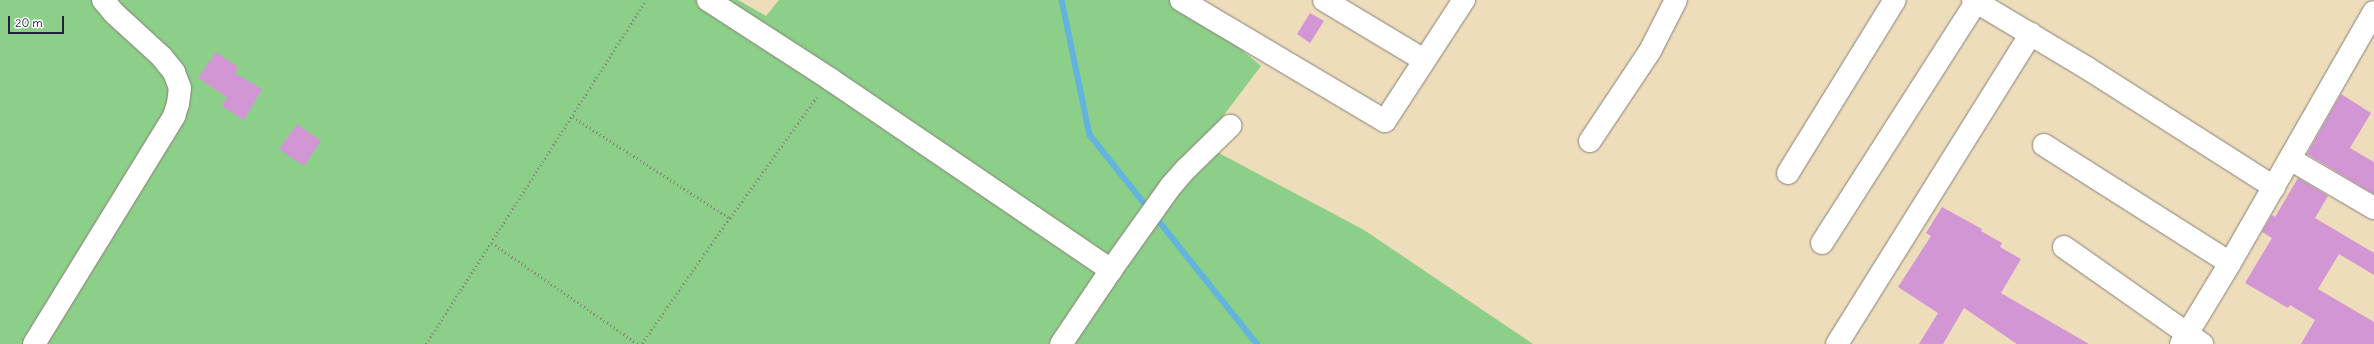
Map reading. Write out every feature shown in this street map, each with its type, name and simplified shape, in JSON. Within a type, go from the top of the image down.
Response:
[{"type":"street","points":[[34,344],[174,116],[178,104],[180,88],[174,72],[162,57],[114,13],[103,0]]},
{"type":"street","points":[[708,0],[830,79],[1111,270]]},
{"type":"street","points":[[1181,0],[1385,121],[1424,60],[1455,3]]},
{"type":"street","points":[[1324,0],[1424,60]]},
{"type":"street","points":[[1590,142],[1650,51],[1676,0]]},
{"type":"street","points":[[1788,173],[1895,0]]},
{"type":"street","points":[[1822,243],[1984,3],[2274,187]]},
{"type":"street","points":[[2064,247],[2190,341],[2230,264],[2374,12]]},
{"type":"street","points":[[1844,342],[2031,34]]},
{"type":"street","points":[[1061,344],[1111,270],[1140,232],[1171,186],[1230,126]]},
{"type":"street","points":[[2044,146],[2230,264]]},
{"type":"street","points":[[2290,159],[2374,208]]},
{"type":"path","points":[[426,344],[572,118],[646,0]]},
{"type":"path","points":[[642,344],[830,79]]},
{"type":"path","points":[[572,118],[730,218]]},
{"type":"path","points":[[491,243],[638,344]]},
{"type":"green space","points":[[0,0],[738,0],[766,16],[779,0],[1202,0],[1195,10],[1261,66],[1202,144],[1364,230],[1533,344],[0,344]]},
{"type":"building","points":[[1310,13],[1324,21],[1310,43],[1297,34]]},
{"type":"building","points":[[216,52],[238,67],[235,73],[262,89],[244,120],[222,106],[227,97],[198,78]]},
{"type":"building","points":[[2341,94],[2371,113],[2350,148],[2374,162],[2374,194],[2307,154]]},
{"type":"building","points":[[297,124],[321,141],[304,166],[279,149]]},
{"type":"building","points":[[2298,178],[2328,196],[2315,218],[2374,253],[2374,275],[2339,254],[2318,289],[2374,322],[2374,344],[2301,344],[2315,320],[2290,305],[2288,308],[2245,283],[2272,238],[2262,232],[2272,215],[2275,217]]},
{"type":"building","points":[[1942,207],[1982,229],[1981,231],[2002,243],[2000,247],[2021,259],[2001,293],[2089,344],[2017,344],[1964,308],[1943,344],[1919,344],[1938,313],[1898,287],[1931,236],[1926,233]]},
{"type":"waterway","points":[[1062,0],[1090,135],[1149,209]]},
{"type":"waterway","points":[[1155,216],[1257,344]]}]
